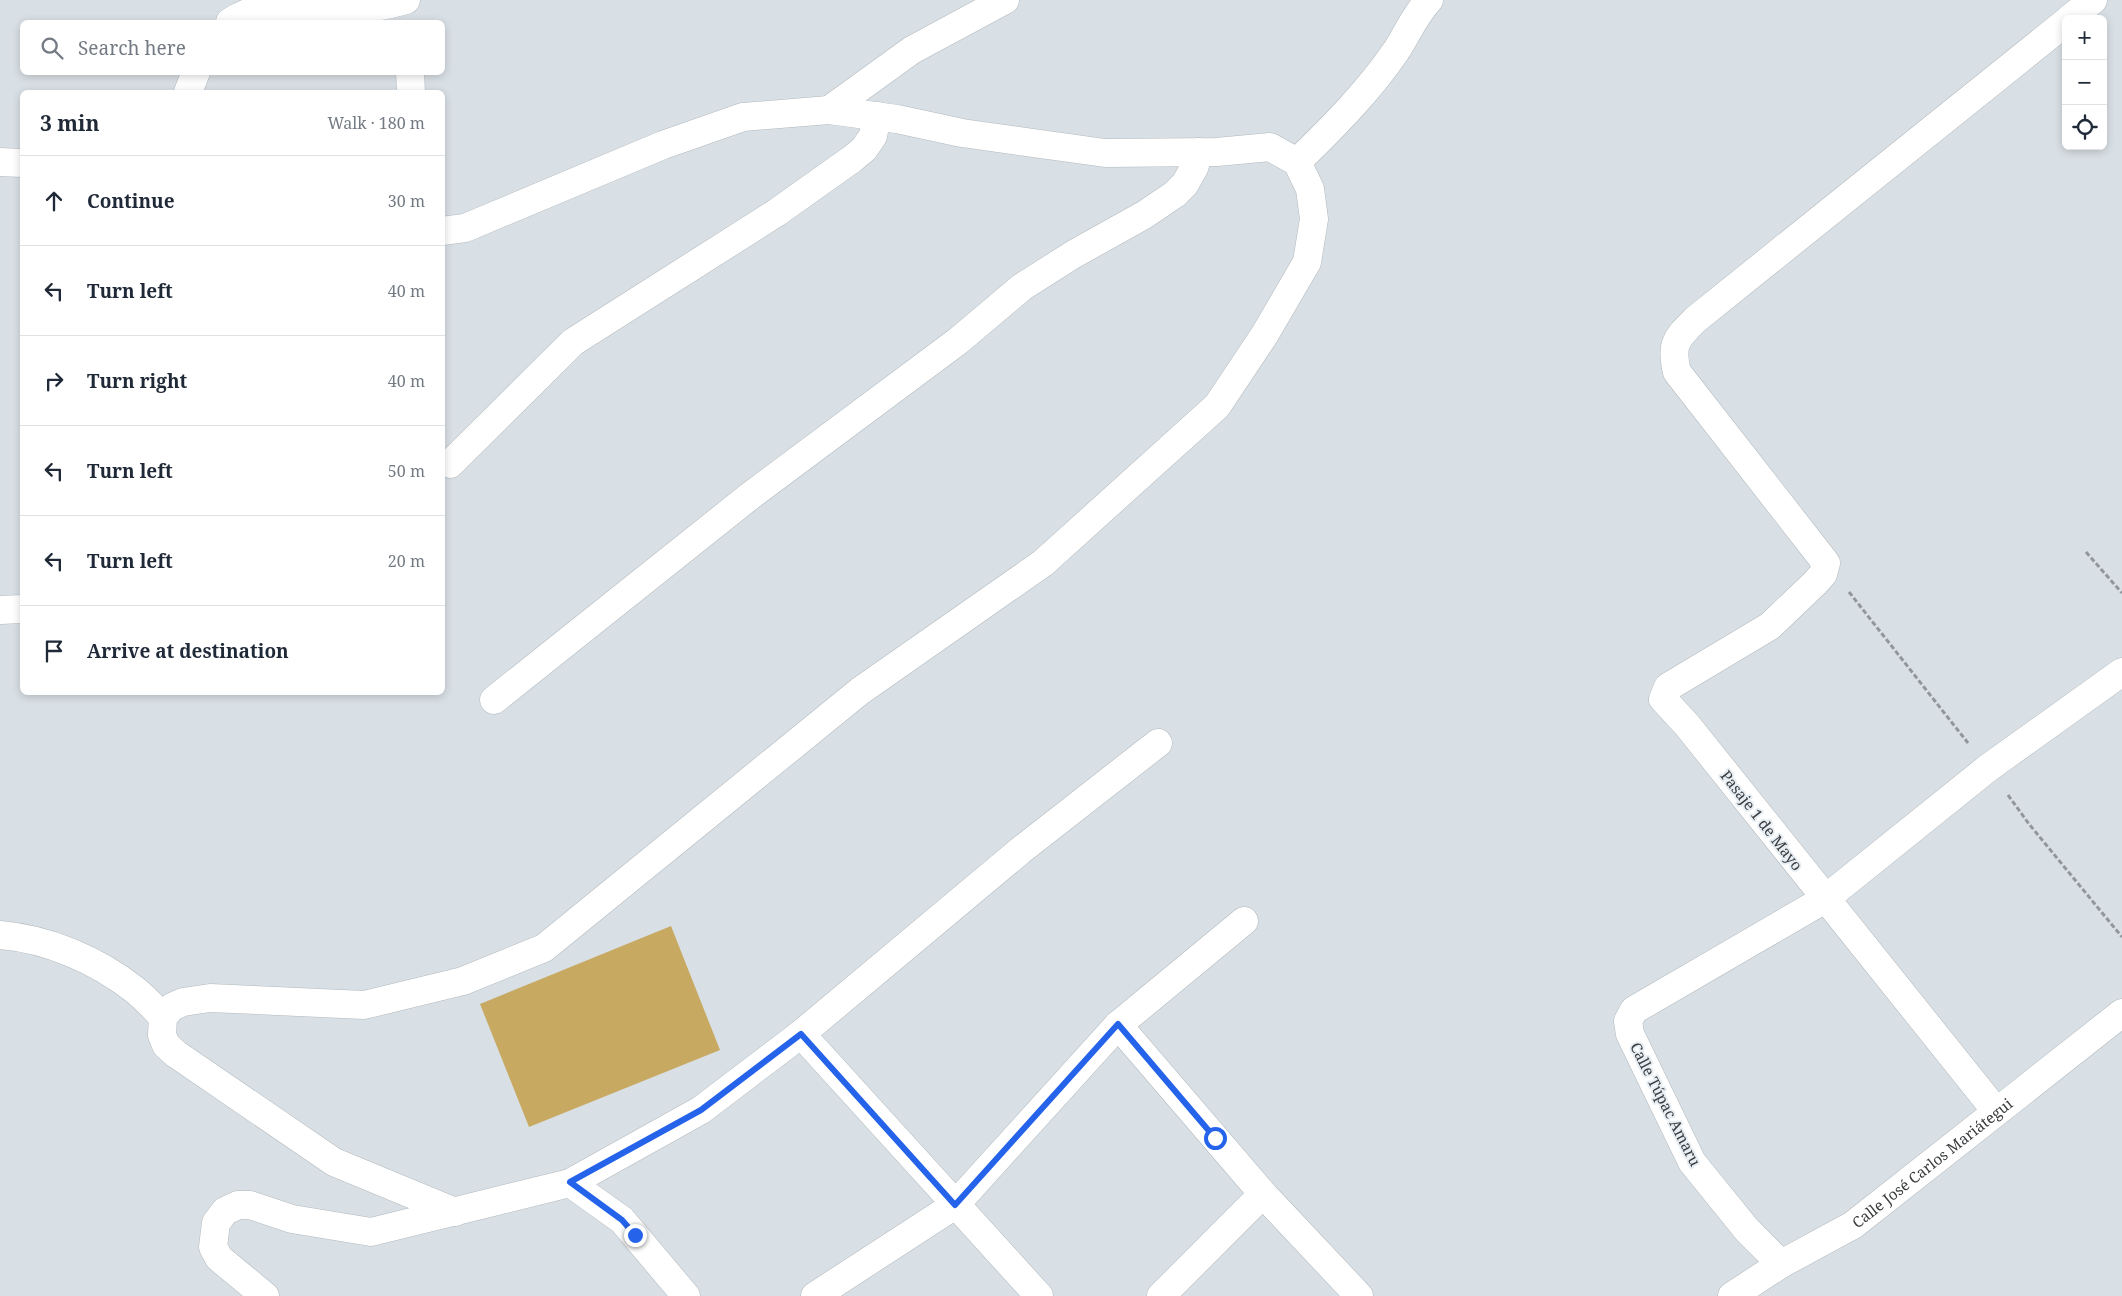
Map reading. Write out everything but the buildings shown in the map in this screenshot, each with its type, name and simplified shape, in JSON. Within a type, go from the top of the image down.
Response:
[{"type":"street","points":[[829,110],[912,50],[1005,0]]},
{"type":"street","points":[[1297,162],[1331,130],[1363,94],[1396,51],[1409,26],[1429,0]]},
{"type":"street","points":[[2074,15],[2093,0]]},
{"type":"street","points":[[233,20],[252,9],[270,4],[287,3],[333,9],[402,8]]},
{"type":"street","name":"Pasaje 1 de Mayo","points":[[1996,1111],[1687,725],[1663,699],[1668,687],[1770,626],[1819,579],[1823,574],[1826,563],[1677,372],[1673,355],[1678,337],[1696,318],[2062,25]]},
{"type":"street","points":[[189,90],[195,75]]},
{"type":"street","points":[[410,75],[412,90]]},
{"type":"street","points":[[445,231],[465,228],[662,145],[743,117],[829,110],[877,116],[962,133],[1105,153],[1199,152],[1270,147],[1297,162],[1310,189],[1314,219],[1307,262],[1264,334],[1217,406],[1043,563],[860,692],[544,948],[464,981],[364,1005],[210,998],[183,1002],[172,1007],[164,1017],[162,1036],[166,1045],[176,1054],[334,1162],[455,1212]]},
{"type":"street","points":[[450,464],[573,342],[776,213],[852,159],[864,149],[873,136],[877,116]]},
{"type":"street","points":[[494,700],[750,496],[958,341],[1022,287],[1074,254],[1144,215],[1174,194],[1190,176],[1199,152]]},
{"type":"street","points":[[0,162],[20,162]]},
{"type":"street","points":[[0,610],[20,610]]},
{"type":"street","points":[[1825,899],[1988,768],[2122,672]]},
{"type":"street","points":[[265,1296],[219,1258],[213,1247],[216,1223],[225,1211],[238,1205],[250,1205],[292,1219],[371,1232],[570,1182],[701,1110],[801,1034],[1021,850],[1158,743]]},
{"type":"street","name":"Calle Túpac Amaru","points":[[1781,1264],[1747,1230],[1692,1162],[1630,1034],[1628,1021],[1634,1010],[1825,899]]},
{"type":"street","points":[[815,1296],[955,1205],[1118,1024],[1244,921]]},
{"type":"street","points":[[0,935],[22,937],[42,942],[62,949],[99,967],[135,990],[164,1017]]},
{"type":"street","name":"Calle José Carlos Mariátegui","points":[[1732,1296],[1781,1264],[1853,1225],[2122,1013]]},
{"type":"street","points":[[1118,1024],[1263,1194],[1359,1296]]},
{"type":"street","points":[[801,1034],[1039,1296]]},
{"type":"street","points":[[570,1182],[622,1220],[686,1296]]},
{"type":"street","points":[[1161,1296],[1263,1194]]},
{"type":"path","points":[[2086,552],[2122,593]]},
{"type":"shaded area","points":[[671,926],[720,1050],[529,1127],[480,1004]]},
{"type":"route","points":[[635,1235],[622,1220],[570,1182],[701,1110],[801,1034],[955,1205],[1118,1024],[1215,1138]]}]
